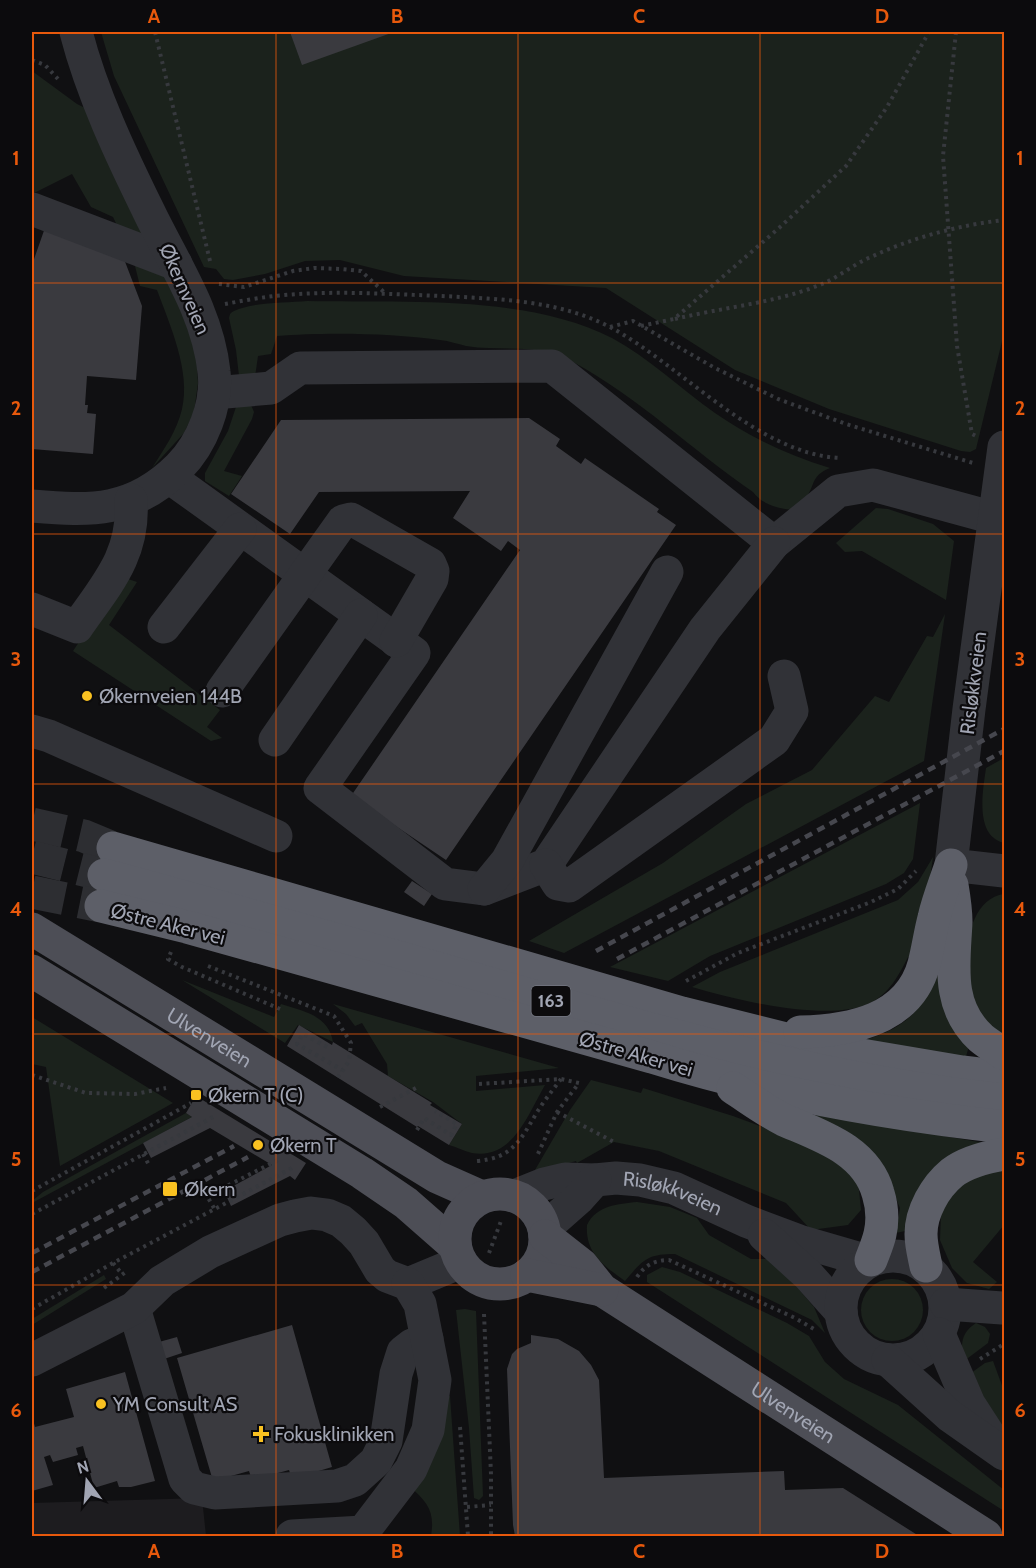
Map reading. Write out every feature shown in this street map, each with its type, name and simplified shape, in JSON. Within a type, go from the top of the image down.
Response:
[{"type":"highway","points":[[754,1031],[803,1032],[847,1028],[867,1023],[889,1012],[908,996],[924,965],[934,919],[951,865]]},
{"type":"highway","points":[[951,865],[956,919],[952,966],[954,987],[968,1023],[982,1039],[1005,1053]]},
{"type":"highway","name":"163","points":[[106,876],[826,1049],[1005,1077]]},
{"type":"highway","name":"Østre Aker vei","points":[[106,876],[187,927],[714,1076],[872,1108],[1005,1127]]},
{"type":"highway","name":"Østre Aker vei","points":[[106,876],[735,1052],[887,1083],[1005,1100]]},
{"type":"highway","points":[[714,1076],[781,1118],[839,1145],[857,1158],[876,1186],[882,1206],[880,1233],[870,1261]]},
{"type":"highway","points":[[926,1266],[921,1235],[923,1214],[936,1192],[952,1173],[974,1162],[1005,1154]]},
{"type":"main road","name":"Ulvenveien","points":[[32,929],[437,1177],[500,1202],[533,1209],[544,1232],[582,1264],[602,1290],[986,1536]]},
{"type":"main road","name":"Ulvenveien","points":[[32,971],[202,1091],[329,1153],[406,1203],[468,1256],[469,1271],[479,1279],[503,1284],[516,1281],[526,1275],[602,1290]]},
{"type":"main road","points":[[468,1256],[455,1234],[460,1219],[469,1206],[500,1202]]},
{"type":"main road","points":[[526,1275],[536,1265],[542,1253],[544,1232]]},
{"type":"street","name":"Økernveien","points":[[32,506],[91,509],[131,500],[150,490],[185,461],[208,418],[214,393],[214,373],[199,310],[114,136],[73,33]]},
{"type":"street","points":[[32,209],[176,264]]},
{"type":"street","points":[[214,393],[271,388],[300,368],[552,366],[774,543]]},
{"type":"street","name":"Risløkkveien","points":[[951,865],[994,518],[989,451]]},
{"type":"street","points":[[168,477],[414,653],[320,788],[445,884],[484,889],[546,865],[705,629],[774,543],[838,491],[873,485],[994,518]]},
{"type":"street","points":[[32,609],[77,627],[116,570],[127,548],[132,520],[131,500]]},
{"type":"street","points":[[222,691],[344,521],[351,519],[430,564],[434,571],[432,579],[396,641]]},
{"type":"street","points":[[164,627],[240,529]]},
{"type":"street","points":[[484,889],[507,861],[667,572]]},
{"type":"street","points":[[275,740],[361,615]]},
{"type":"street","points":[[546,865],[558,884],[569,886],[774,740],[792,711],[784,676]]},
{"type":"street","points":[[32,730],[276,836]]},
{"type":"street","points":[[951,865],[1005,872]]},
{"type":"street","name":"Risløkkveien","points":[[500,1202],[544,1184],[566,1179],[616,1178],[656,1183],[691,1195],[746,1221],[823,1249],[870,1261],[885,1256],[899,1255],[914,1259],[926,1266],[936,1277],[943,1290],[942,1319],[969,1404],[1002,1452]]},
{"type":"street","name":"Risløkkveien","points":[[544,1232],[596,1180]]},
{"type":"street","points":[[32,1360],[134,1308],[162,1281],[210,1252],[280,1220],[311,1213],[327,1215],[341,1221],[354,1231],[380,1270],[387,1276],[408,1284],[420,1304],[435,1380],[428,1430],[411,1469],[363,1532],[292,1536]]},
{"type":"street","name":"Risløkkveien","points":[[746,1221],[792,1259],[829,1323],[843,1326],[850,1339],[861,1350],[874,1357],[888,1360],[950,1416],[1002,1452]]},
{"type":"street","points":[[408,1284],[468,1256]]},
{"type":"street","points":[[829,1323],[847,1282],[856,1270],[870,1261]]},
{"type":"street","points":[[134,1308],[184,1479],[194,1488],[215,1493],[337,1486],[355,1480],[376,1461],[386,1441],[396,1374],[403,1352],[412,1345],[427,1339]]},
{"type":"street","points":[[888,1360],[903,1359],[930,1346],[942,1319],[1004,1309]]},
{"type":"path","points":[[155,32],[212,268]]},
{"type":"path","points":[[674,319],[846,166],[887,107],[929,32]]},
{"type":"path","points":[[956,32],[944,156],[957,346],[972,434],[989,451]]},
{"type":"path","points":[[641,326],[800,292],[835,278],[873,256],[913,241],[978,223],[1005,220]]},
{"type":"path","points":[[217,284],[244,287],[293,271],[314,268],[342,269],[362,271],[386,294]]},
{"type":"path","points":[[219,305],[274,296],[310,294],[386,294],[515,300],[548,305],[609,327],[632,340],[756,428],[807,453],[828,458],[847,459]]},
{"type":"path","points":[[609,327],[633,321],[715,368],[778,399],[846,424],[989,451]]},
{"type":"path","points":[[686,981],[738,953],[898,889],[918,868]]},
{"type":"path","points":[[182,956],[171,952],[168,960],[280,1010]]},
{"type":"path","points":[[203,964],[334,1016],[351,1043],[349,1061],[333,1083]]},
{"type":"path","points":[[327,1047],[303,1034],[297,1044],[342,1070]]},
{"type":"path","points":[[32,1075],[86,1093],[135,1094],[166,1088]]},
{"type":"path","points":[[473,1160],[504,1154],[515,1146],[561,1079]]},
{"type":"path","points":[[479,1084],[561,1079],[579,1083],[557,1112],[534,1162]]},
{"type":"path","points":[[32,1191],[202,1091]]},
{"type":"path","points":[[425,1137],[416,1132],[424,1118],[451,1135],[457,1124],[435,1111]]},
{"type":"path","points":[[557,1112],[614,1142]]},
{"type":"path","points":[[32,1214],[207,1121]]},
{"type":"path","points":[[143,1154],[149,1165]]},
{"type":"path","points":[[32,1309],[113,1263],[294,1167]]},
{"type":"path","points":[[468,1256],[500,1202]]},
{"type":"path","points":[[635,1281],[642,1269],[650,1264],[669,1260],[795,1318],[813,1329],[829,1323]]},
{"type":"path","points":[[113,1263],[122,1274]]},
{"type":"path","points":[[484,1314],[492,1505],[491,1536]]},
{"type":"path","points":[[976,1361],[1005,1344]]},
{"type":"path","points":[[466,1507],[492,1505]]},
{"type":"shaded area","points":[[101,32],[1004,32],[1004,333],[976,449],[970,452],[961,451],[829,409],[735,370],[606,288],[404,276],[340,260],[305,261],[265,274],[233,280],[224,279],[216,269],[204,267],[114,76]]},
{"type":"shaded area","points":[[32,71],[77,104],[95,113],[153,245],[125,242],[113,217],[91,207],[72,174],[32,194]]},
{"type":"shaded area","points":[[134,262],[158,268],[171,281],[196,353],[198,383],[194,412],[184,433],[152,468],[170,440],[180,417],[184,380],[178,349],[157,290],[140,286]]},
{"type":"shaded area","points":[[307,301],[422,302],[503,307],[578,324],[626,346],[715,413],[756,438],[830,468],[819,474],[805,499],[794,510],[771,506],[620,391],[573,362],[546,352],[480,348],[440,340],[380,335],[277,336],[271,354],[258,356],[255,377],[239,376],[229,318],[231,313],[260,304]]},
{"type":"shaded area","points":[[251,405],[254,412],[252,419],[224,471],[242,476],[229,496],[205,481],[205,473],[228,431],[236,407]]},
{"type":"shaded area","points":[[876,508],[888,509],[933,524],[954,541],[946,600],[862,551],[845,552],[836,543]]},
{"type":"shaded area","points":[[128,579],[137,582],[109,625],[220,710],[207,727],[222,738],[211,741],[73,651],[118,584]]},
{"type":"shaded area","points":[[945,614],[924,761],[564,953],[529,941],[663,863],[746,804],[812,770],[875,696],[889,702],[927,636],[933,637]]},
{"type":"shaded area","points":[[1004,758],[1004,843],[994,839],[988,831],[984,822],[982,800],[986,768]]},
{"type":"shaded area","points":[[920,803],[913,859],[904,873],[886,884],[710,956],[668,981],[610,967]]},
{"type":"shaded area","points":[[933,857],[927,900],[912,958],[908,957],[897,977],[883,995],[870,1003],[853,1009],[807,1010],[732,998],[692,987],[720,972],[898,900],[918,882]]},
{"type":"shaded area","points":[[1004,894],[1004,1038],[986,1020],[972,999],[967,954],[973,922],[981,909],[991,899]]},
{"type":"shaded area","points":[[933,976],[939,976],[969,1046],[965,1060],[855,1043],[893,1029],[909,1018],[922,1002]]},
{"type":"shaded area","points":[[182,980],[274,1017],[281,1004],[307,1012],[321,1020],[331,1033],[333,1042],[298,1025],[285,1043]]},
{"type":"shaded area","points":[[333,1004],[559,1068],[476,1076],[476,1091],[545,1085],[525,1121],[509,1142],[486,1153],[472,1153],[449,1145],[462,1124],[433,1102],[388,1076],[387,1064],[362,1023],[355,1026],[346,1014]]},
{"type":"shaded area","points":[[32,1017],[173,1103],[60,1166],[46,1067],[32,1064]]},
{"type":"shaded area","points":[[591,1080],[641,1093],[643,1088],[733,1116],[787,1136],[839,1162],[858,1180],[861,1210],[848,1225],[811,1230],[786,1203],[659,1151],[614,1142],[577,1163],[576,1161],[548,1169],[535,1170],[570,1110]]},
{"type":"shaded area","points":[[792,1110],[985,1143],[905,1231],[896,1233],[900,1208],[886,1175]]},
{"type":"shaded area","points":[[186,1113],[192,1117],[32,1203],[43,1192]]},
{"type":"shaded area","points":[[988,1169],[1004,1169],[1004,1225],[973,1262],[997,1282],[989,1289],[967,1283],[952,1268],[940,1240],[941,1213],[959,1185]]},
{"type":"shaded area","points":[[637,1202],[670,1207],[697,1218],[709,1235],[751,1259],[773,1259],[814,1307],[825,1333],[812,1320],[675,1254],[658,1255],[646,1260],[625,1281],[597,1258],[589,1243],[587,1225],[591,1218],[602,1209]]},
{"type":"shaded area","points":[[662,1267],[680,1272],[787,1323],[809,1336],[825,1362],[844,1379],[898,1405],[1004,1490],[1004,1511],[647,1282],[647,1275]]},
{"type":"shaded area","points":[[104,1275],[106,1279],[32,1325],[32,1319]]},
{"type":"shaded area","points":[[886,1279],[898,1279],[914,1288],[921,1298],[923,1310],[921,1322],[914,1332],[898,1341],[886,1341],[875,1336],[866,1327],[861,1316],[861,1304],[866,1293],[875,1284]]},
{"type":"shaded area","points":[[456,1310],[476,1311],[483,1496],[479,1500],[474,1498]]},
{"type":"shaded area","points":[[976,1323],[985,1327],[990,1334],[988,1343],[964,1361],[963,1339],[967,1331]]},
{"type":"shaded area","points":[[993,1361],[1004,1391],[1004,1431],[967,1376],[985,1363]]},
{"type":"shaded area","points":[[450,1396],[460,1536],[431,1536],[432,1520],[429,1508],[409,1486],[442,1398]]},
{"type":"shaded area","points":[[202,1498],[206,1536],[32,1536],[32,1503]]},
{"type":"building","points":[[290,32],[394,32],[302,65]]},
{"type":"building","points":[[47,222],[124,259],[142,306],[136,380],[87,376],[85,405],[88,405],[87,413],[96,414],[93,454],[32,449],[32,265]]},
{"type":"building","points":[[529,418],[560,439],[556,446],[581,464],[585,458],[659,509],[657,512],[676,525],[446,860],[351,796],[520,550],[508,541],[501,551],[453,518],[470,491],[319,492],[290,534],[231,494],[281,420]]},
{"type":"building","points":[[412,881],[432,894],[424,906],[404,892]]},
{"type":"building","points":[[299,1025],[332,1045],[333,1042],[462,1124],[449,1145],[287,1046]]},
{"type":"building","points":[[196,1096],[306,1163],[295,1180],[290,1176],[231,1206],[224,1191],[272,1165],[210,1128],[151,1158],[143,1143],[192,1117],[186,1113]]},
{"type":"building","name":"Fokusklinikken","points":[[292,1325],[332,1467],[292,1479],[289,1470],[252,1480],[249,1471],[213,1481],[177,1358]]},
{"type":"building","points":[[531,1335],[558,1339],[579,1351],[591,1365],[599,1380],[604,1478],[784,1471],[785,1490],[843,1488],[919,1536],[515,1536],[507,1369],[512,1354],[517,1349],[531,1343]]},
{"type":"building","points":[[177,1337],[182,1353],[164,1359],[159,1342]]},
{"type":"building","points":[[125,1372],[155,1481],[131,1487],[119,1487],[117,1481],[94,1488],[83,1446],[76,1448],[78,1455],[53,1462],[50,1455],[44,1457],[53,1485],[32,1491],[32,1416],[35,1427],[74,1417],[66,1389]]},
{"type":"tunnel","points":[[32,824],[84,836],[113,848]]},
{"type":"tunnel","points":[[32,857],[104,875]]},
{"type":"tunnel","points":[[32,892],[101,906]]},
{"type":"railway","points":[[596,951],[1004,729]]},
{"type":"railway","points":[[617,959],[1004,751]]},
{"type":"railway","points":[[32,1253],[234,1146]]},
{"type":"railway","points":[[32,1272],[248,1157]]},
{"type":"place","name":"Økernveien 144B","points":[[87,696]]},
{"type":"place","name":"Økern T (C)","points":[[196,1095]]},
{"type":"place","name":"Økern T","points":[[258,1145]]},
{"type":"place","name":"Økern","points":[[170,1189]]},
{"type":"place","name":"YM Consult AS","points":[[101,1404]]},
{"type":"place","name":"Fokusklinikken","points":[[261,1434]]}]
